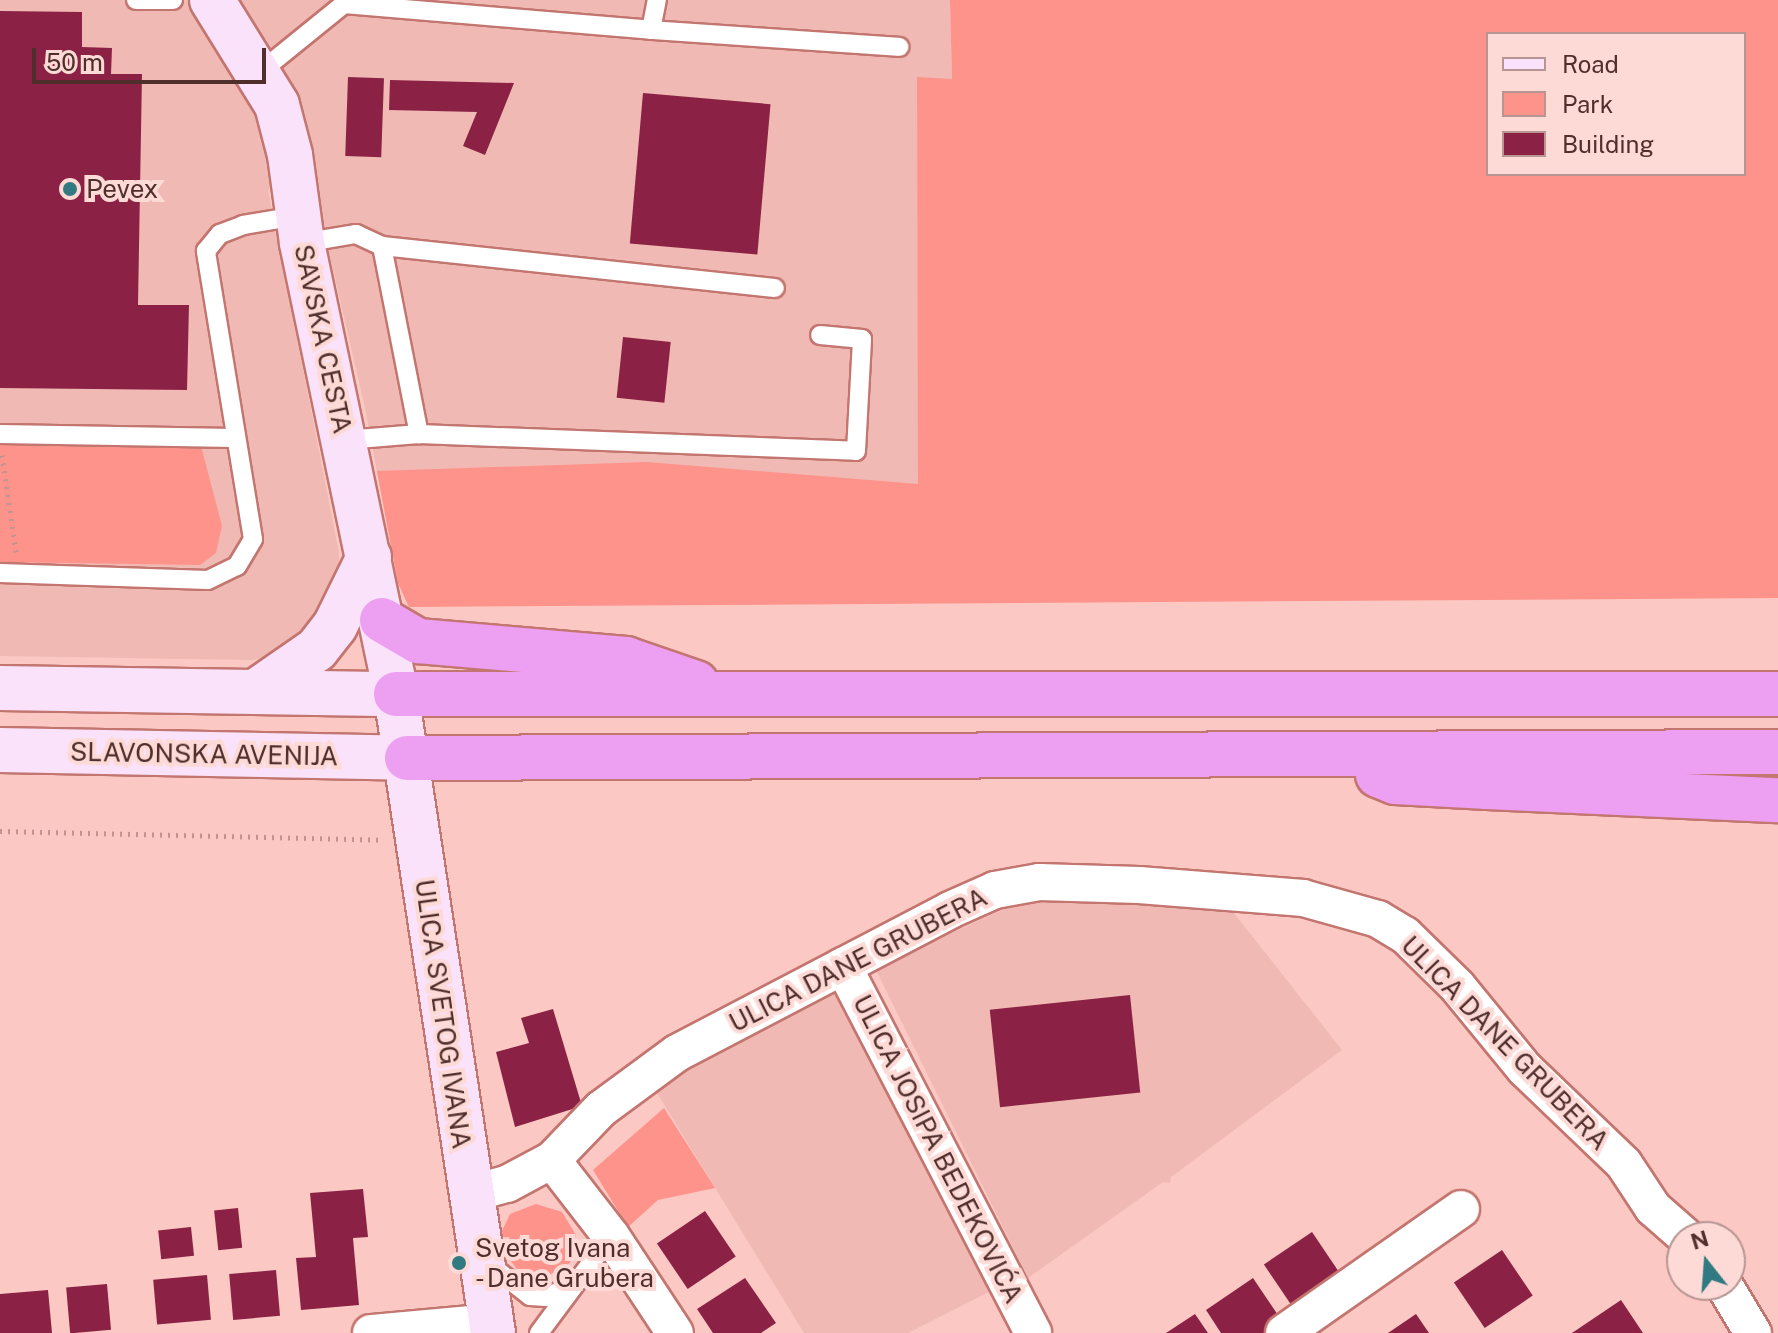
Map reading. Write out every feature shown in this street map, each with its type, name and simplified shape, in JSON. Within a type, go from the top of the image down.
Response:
[{"type":"highway","points":[[382,620],[401,634],[437,645],[626,659],[723,695]]},
{"type":"highway","points":[[396,694],[1778,694]]},
{"type":"highway","points":[[407,758],[1778,752]]},
{"type":"highway","points":[[1328,754],[1395,782],[1778,800]]},
{"type":"street","name":"SAVSKA CESTA","points":[[212,0],[260,72],[284,130],[300,230],[396,694]]},
{"type":"street","points":[[255,692],[317,649],[335,626],[369,557]]},
{"type":"street","points":[[0,688],[396,694]]},
{"type":"street","name":"ULICA SVETOG IVANA","points":[[396,694],[469,1194],[492,1328]]},
{"type":"street","name":"SLAVONSKA AVENIJA","points":[[0,750],[407,758]]},
{"type":"street","name":"ULICA DANE GRUBERA","points":[[469,1194],[507,1184],[552,1160],[601,1109],[677,1053],[995,890],[1039,882],[1235,890],[1344,907],[1378,919],[1429,957],[1525,1069],[1624,1164],[1653,1208],[1668,1221]]},
{"type":"street","name":"ULICA JOSIPA BEDEKOVIĆA","points":[[843,966],[1033,1333]]},
{"type":"street","points":[[552,1160],[611,1236],[675,1333]]},
{"type":"street","points":[[1284,1333],[1461,1209]]},
{"type":"street","points":[[1734,1301],[1753,1333]]},
{"type":"street","points":[[371,1333],[492,1328]]},
{"type":"lane","points":[[136,0],[173,0]]},
{"type":"lane","points":[[651,30],[657,0]]},
{"type":"lane","points":[[260,72],[344,4],[899,47]]},
{"type":"lane","points":[[0,573],[208,580],[227,574],[249,552],[253,539],[234,438],[206,251],[220,234],[243,225],[356,234],[382,246],[775,288]]},
{"type":"lane","points":[[382,246],[419,434]]},
{"type":"lane","points":[[345,440],[419,434],[856,451],[862,339],[820,335]]},
{"type":"lane","points":[[0,434],[234,438]]},
{"type":"lane","points":[[539,1333],[611,1236]]},
{"type":"lane","points":[[479,1253],[530,1296],[546,1297],[576,1285]]},
{"type":"path","points":[[0,434],[19,573]]},
{"type":"path","points":[[0,831],[391,840]]},
{"type":"shaded area","points":[[0,0],[194,0],[259,104],[275,181],[268,190],[339,553],[339,575],[326,618],[279,655],[253,660],[0,656]]},
{"type":"shaded area","points":[[227,0],[950,0],[952,80],[917,78],[919,485],[409,607],[398,583],[365,408],[301,131],[279,63]]},
{"type":"shaded area","points":[[1024,900],[1230,908],[1342,1050],[1171,1177],[1170,1183],[1163,1182],[1028,1278],[875,968]]},
{"type":"shaded area","points":[[842,991],[999,1287],[908,1333],[804,1333],[654,1088],[826,993]]},
{"type":"green space","points":[[950,0],[1778,0],[1778,598],[409,607],[398,583],[377,471],[647,462],[918,484],[917,77],[952,79]]},
{"type":"green space","points":[[171,426],[200,442],[222,526],[216,553],[200,565],[0,562],[0,444],[134,443]]},
{"type":"green space","points":[[664,1108],[715,1188],[658,1200],[628,1227],[593,1170]]},
{"type":"green space","points":[[536,1204],[562,1212],[576,1235],[570,1263],[542,1279],[517,1269],[510,1260],[516,1258],[509,1237],[503,1237],[502,1231],[510,1214]]},
{"type":"building","name":"Pevex","points":[[0,11],[82,12],[82,47],[112,48],[111,74],[142,74],[138,305],[189,305],[187,390],[0,388]]},
{"type":"building","points":[[348,77],[384,78],[381,157],[345,156]]},
{"type":"building","points":[[390,80],[514,83],[485,155],[463,146],[477,112],[389,110]]},
{"type":"building","points":[[643,93],[771,104],[757,255],[630,243]]},
{"type":"building","points":[[623,337],[671,342],[664,403],[617,398]]},
{"type":"building","points":[[1130,995],[1140,1092],[1000,1107],[990,1010]]},
{"type":"building","points":[[553,1009],[582,1106],[515,1127],[496,1052],[529,1043],[521,1018]]},
{"type":"building","points":[[363,1189],[368,1237],[353,1238],[359,1305],[301,1310],[296,1258],[316,1257],[310,1193]]},
{"type":"building","points":[[238,1208],[242,1248],[218,1250],[214,1211]]},
{"type":"building","points":[[705,1211],[736,1257],[688,1289],[657,1243]]},
{"type":"building","points":[[191,1227],[194,1256],[161,1259],[158,1230]]},
{"type":"building","points":[[1312,1232],[1343,1278],[1295,1310],[1264,1264]]},
{"type":"building","points":[[1502,1250],[1533,1296],[1485,1328],[1454,1282]]},
{"type":"building","points":[[276,1270],[280,1316],[233,1320],[229,1274]]},
{"type":"building","points":[[207,1275],[211,1320],[157,1325],[153,1280]]},
{"type":"building","points":[[745,1278],[776,1323],[761,1333],[713,1333],[697,1309]]},
{"type":"building","points":[[1253,1278],[1284,1324],[1270,1333],[1221,1333],[1206,1310]]},
{"type":"building","points":[[107,1284],[111,1330],[70,1333],[66,1288]]},
{"type":"building","points":[[48,1290],[52,1333],[0,1333],[0,1294]]},
{"type":"building","points":[[1621,1300],[1643,1333],[1572,1333]]},
{"type":"building","points":[[1195,1314],[1208,1333],[1166,1333]]},
{"type":"building","points":[[1416,1314],[1429,1333],[1388,1333]]},
{"type":"place","name":"Pevex","points":[[70,189]]},
{"type":"place","name":"Svetog Ivana - Dane Grubera","points":[[459,1263]]}]
